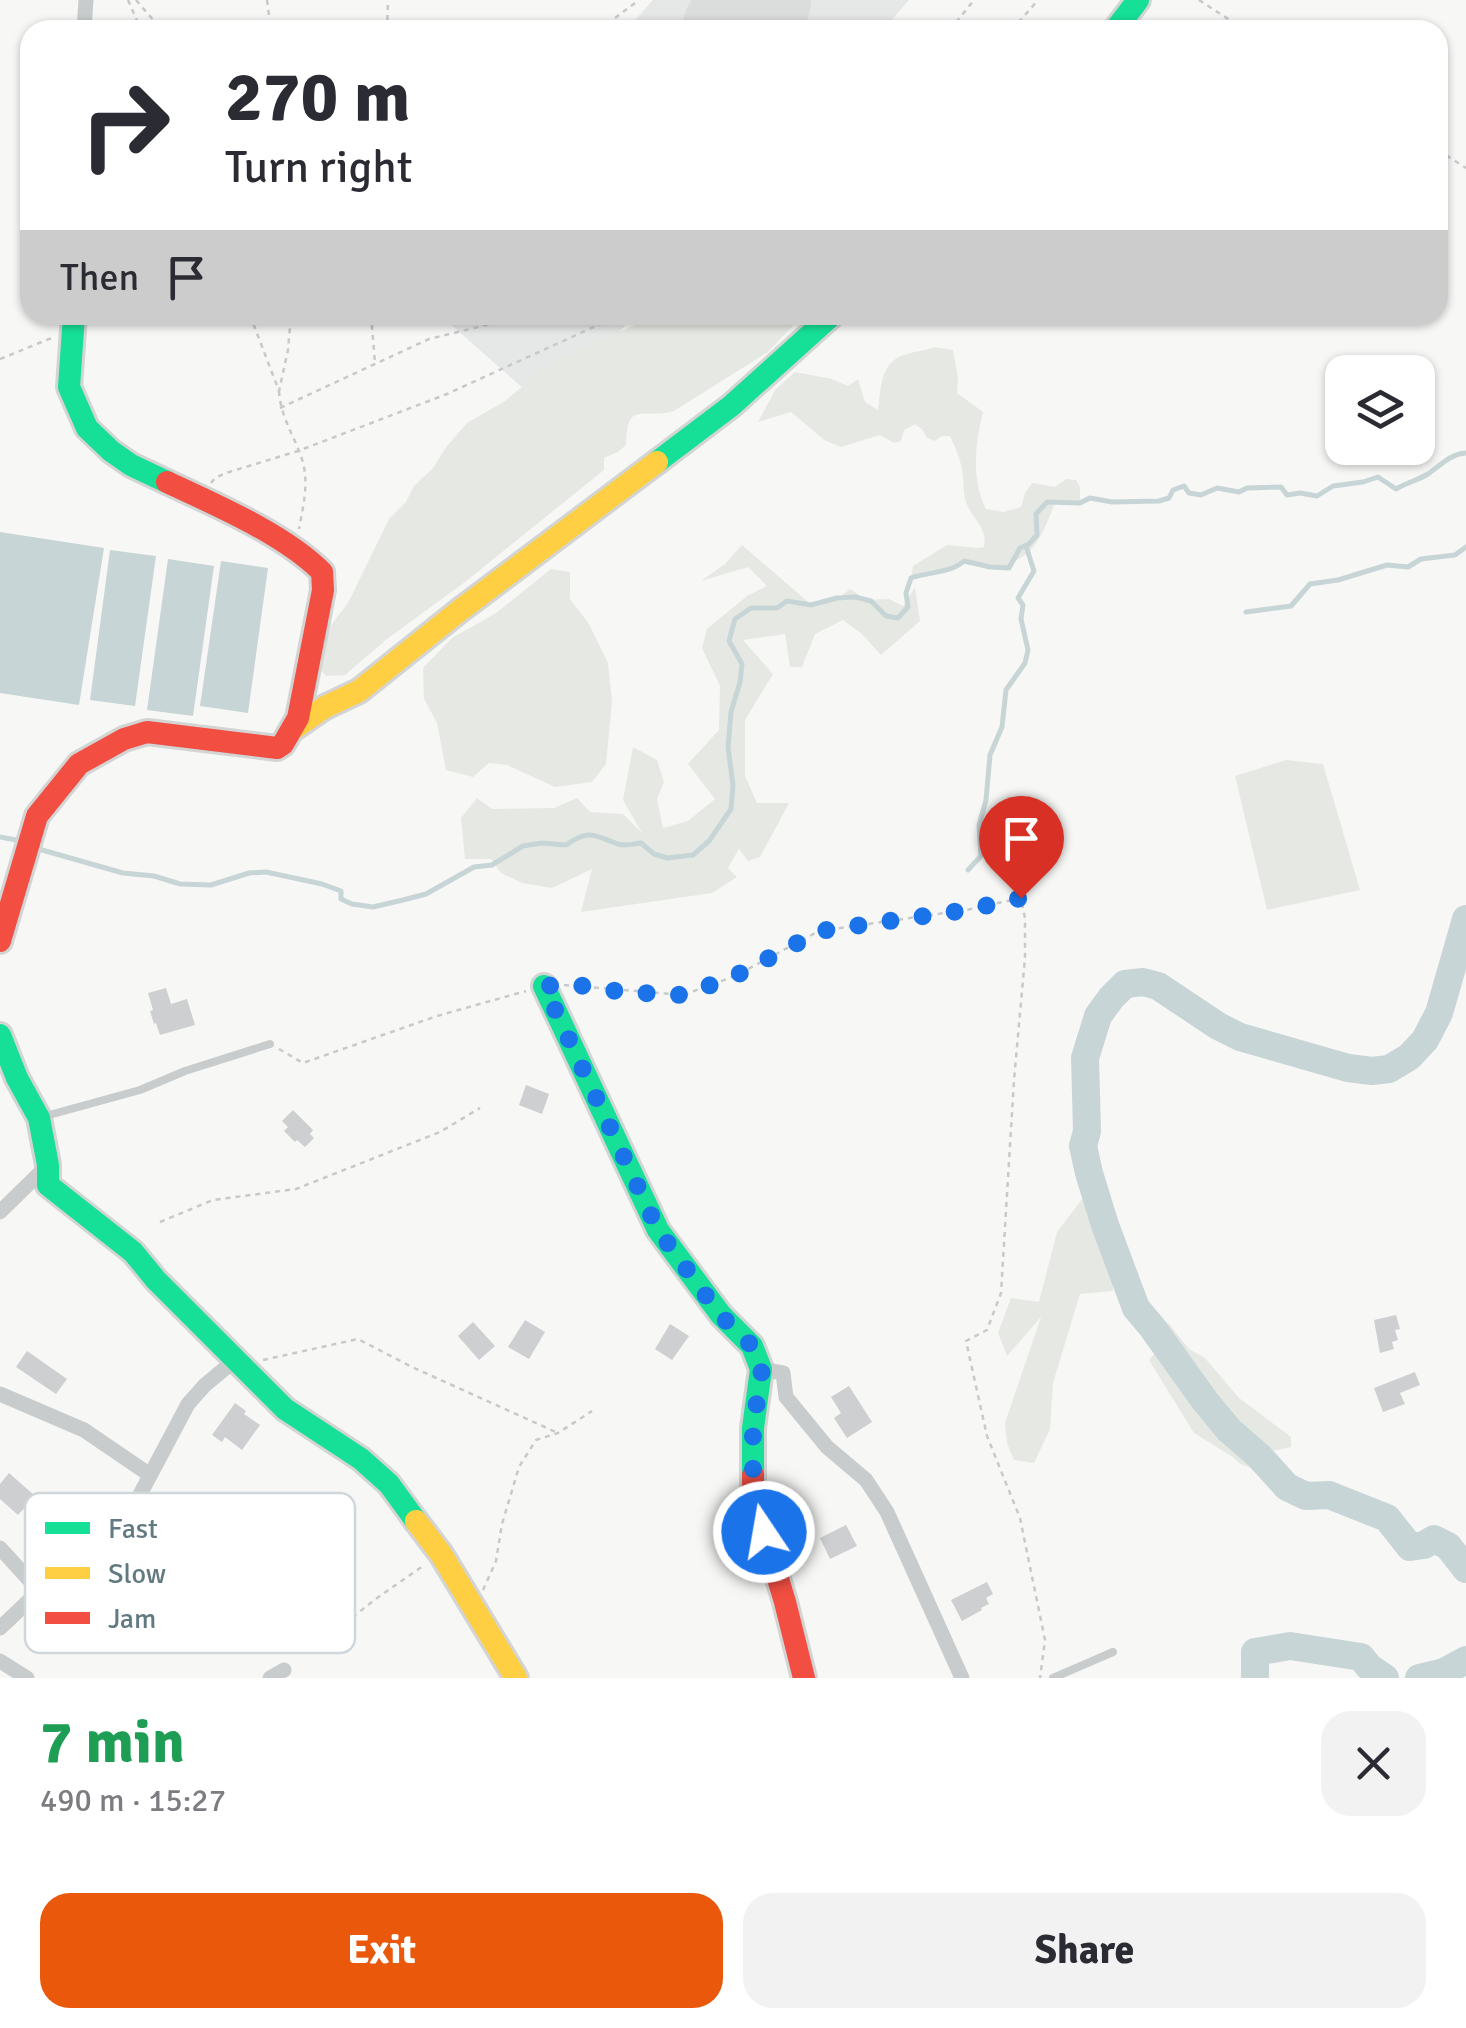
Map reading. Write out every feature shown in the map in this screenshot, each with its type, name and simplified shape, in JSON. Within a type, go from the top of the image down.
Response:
[{"type":"street","points":[[1123,20],[1138,0]]},
{"type":"street","points":[[74,325],[69,388],[87,428],[132,465],[234,513],[310,560],[322,572],[314,704]]},
{"type":"street","points":[[0,941],[37,816],[79,764],[124,739],[148,732],[277,748],[314,704],[359,691],[731,406],[821,325]]},
{"type":"street","points":[[544,986],[658,1230],[720,1315],[752,1346],[762,1369],[753,1428],[753,1496],[804,1678]]},
{"type":"street","points":[[0,1035],[39,1118],[48,1185],[133,1252],[156,1280],[286,1409],[361,1459],[388,1484],[440,1554],[516,1678]]},
{"type":"street","points":[[0,1212],[48,1165]]},
{"type":"street","points":[[141,1493],[188,1404],[205,1384],[239,1364]]},
{"type":"street","points":[[762,1369],[783,1373],[786,1397],[827,1447],[866,1480],[887,1512],[962,1678]]},
{"type":"street","points":[[0,1394],[84,1430],[150,1475]]},
{"type":"street","points":[[0,1548],[25,1575]]},
{"type":"street","points":[[0,1628],[25,1604]]},
{"type":"street","points":[[0,1661],[26,1678]]},
{"type":"lane","points":[[39,1118],[140,1090],[185,1070],[270,1044]]},
{"type":"lane","points":[[1053,1678],[1113,1652]]},
{"type":"path","points":[[136,0],[153,20]]},
{"type":"path","points":[[612,20],[639,0]]},
{"type":"path","points":[[958,20],[974,0]]},
{"type":"path","points":[[1021,20],[1038,0]]},
{"type":"path","points":[[1199,0],[1230,20]]},
{"type":"path","points":[[0,359],[68,325]]},
{"type":"path","points":[[254,325],[279,391]]},
{"type":"path","points":[[286,544],[299,530],[305,473],[280,408],[279,391],[290,325]]},
{"type":"path","points":[[371,325],[375,365]]},
{"type":"path","points":[[280,408],[429,339],[487,325]]},
{"type":"path","points":[[226,473],[298,451],[446,394],[598,325]]},
{"type":"path","points":[[270,1044],[303,1063],[437,1016],[544,986],[571,984],[683,995],[735,976],[820,931],[1021,898],[1026,958],[1001,1293],[987,1330],[966,1341],[987,1436],[1020,1518],[1045,1640],[1040,1678]]},
{"type":"path","points":[[160,1222],[213,1200],[296,1189],[440,1132],[480,1108]]},
{"type":"path","points":[[239,1364],[358,1338],[412,1367],[558,1432]]},
{"type":"path","points":[[469,1600],[481,1594],[496,1560],[519,1467],[536,1440],[558,1432],[592,1411]]},
{"type":"path","points":[[355,1616],[440,1554]]},
{"type":"shaded area","points":[[653,0],[909,0],[892,20],[635,20]]},
{"type":"shaded area","points":[[451,325],[625,325],[550,412]]},
{"type":"shaded area","points":[[635,325],[794,325],[768,352],[674,411],[633,416],[626,445],[604,458],[604,470],[345,675],[326,676],[317,665],[331,625],[348,603],[389,519],[467,423],[505,401],[551,362]]},
{"type":"shaded area","points":[[935,347],[953,350],[957,393],[983,412],[976,461],[978,486],[986,509],[1004,512],[1021,507],[1032,483],[1055,487],[1066,479],[1076,480],[1080,487],[1080,503],[1055,503],[1035,545],[1009,568],[964,561],[946,570],[911,578],[913,566],[947,545],[984,547],[982,529],[966,502],[961,467],[950,436],[935,441],[915,424],[904,430],[901,441],[894,443],[880,435],[841,447],[824,440],[791,412],[758,422],[775,390],[795,372],[848,386],[858,379],[865,402],[878,410],[883,377],[890,364],[904,355]]},
{"type":"shaded area","points":[[0,532],[104,548],[79,705],[0,693]]},
{"type":"shaded area","points":[[742,545],[814,607],[837,599],[850,589],[867,600],[889,599],[903,606],[915,587],[920,621],[881,655],[843,620],[815,634],[802,667],[790,667],[785,634],[743,640],[773,674],[745,720],[745,776],[757,803],[789,803],[760,857],[748,861],[739,849],[728,868],[737,877],[712,893],[581,912],[592,869],[552,888],[522,883],[501,873],[491,859],[465,859],[461,818],[477,798],[492,809],[554,808],[577,798],[590,812],[623,814],[642,833],[623,800],[633,747],[657,760],[664,782],[657,799],[663,828],[688,821],[715,799],[688,764],[719,730],[720,686],[702,648],[707,629],[747,596],[767,586],[748,567],[701,581],[725,564]]},
{"type":"shaded area","points":[[110,550],[156,556],[135,706],[90,700]]},
{"type":"shaded area","points":[[168,559],[214,566],[193,716],[147,710]]},
{"type":"shaded area","points":[[221,561],[268,568],[248,713],[200,706]]},
{"type":"shaded area","points":[[551,569],[570,572],[570,599],[589,624],[608,663],[612,701],[606,764],[592,782],[555,787],[507,765],[489,763],[473,777],[446,770],[437,723],[424,699],[423,668],[452,638],[496,613]]},
{"type":"shaded area","points":[[1286,760],[1323,764],[1360,890],[1267,910],[1235,776]]},
{"type":"shaded area","points":[[1086,1194],[1113,1258],[1113,1291],[1080,1294],[1053,1383],[1050,1429],[1034,1463],[1014,1460],[1005,1423],[1041,1317],[1007,1356],[998,1333],[1011,1298],[1039,1302],[1057,1232]]},
{"type":"shaded area","points":[[1157,1314],[1189,1349],[1205,1358],[1239,1398],[1291,1437],[1291,1447],[1267,1452],[1256,1469],[1242,1465],[1194,1433],[1149,1360],[1155,1353],[1163,1356],[1173,1351],[1151,1317]]},
{"type":"building","points":[[166,988],[171,1004],[187,999],[195,1025],[160,1035],[150,1011],[153,1010],[148,993]]},
{"type":"building","points":[[526,1085],[549,1094],[542,1114],[519,1105]]},
{"type":"building","points":[[293,1110],[313,1130],[310,1134],[314,1138],[305,1147],[284,1131],[288,1127],[282,1121]]},
{"type":"building","points":[[1396,1315],[1398,1340],[1392,1342],[1394,1349],[1380,1353],[1374,1320]]},
{"type":"building","points":[[525,1320],[545,1332],[529,1359],[508,1347]]},
{"type":"building","points":[[473,1322],[495,1346],[479,1360],[458,1336]]},
{"type":"building","points":[[670,1324],[689,1336],[672,1360],[655,1349]]},
{"type":"building","points":[[27,1351],[67,1379],[56,1394],[16,1367]]},
{"type":"building","points":[[1415,1372],[1420,1385],[1400,1393],[1405,1404],[1383,1412],[1374,1388]]},
{"type":"building","points":[[849,1386],[872,1422],[847,1438],[834,1418],[841,1413],[831,1397]]},
{"type":"building","points":[[235,1403],[260,1425],[242,1450],[225,1437],[222,1442],[212,1435]]},
{"type":"building","points":[[9,1473],[32,1493],[25,1493],[25,1507],[18,1515],[0,1499],[0,1484]]},
{"type":"building","points":[[846,1525],[857,1546],[830,1559],[820,1538]]},
{"type":"building","points":[[987,1582],[993,1594],[986,1598],[989,1604],[962,1621],[951,1600]]},
{"type":"waterway","points":[[35,848],[123,873],[180,884],[211,885],[266,872],[322,884],[341,891],[341,899],[352,904],[373,907],[426,894],[474,867],[492,865],[523,846],[566,845],[585,835],[621,845],[641,843],[654,854],[667,858],[693,855],[709,841],[731,809],[733,785],[728,747],[742,664],[729,641],[735,619],[751,608],[777,608],[787,601],[811,605],[855,597],[871,601],[886,616],[898,618],[908,607],[906,593],[911,578],[946,570],[964,561],[1009,568],[1020,548],[1037,535],[1036,514],[1047,502],[1080,503],[1090,498],[1112,502],[1159,501],[1184,486],[1189,493],[1201,495],[1217,488],[1239,492],[1247,488],[1281,487],[1287,495],[1317,496],[1333,486],[1378,477],[1396,489],[1466,453]]},
{"type":"waterway","points":[[968,870],[981,856],[979,825],[986,800],[990,755],[1002,727],[1006,690],[1025,663],[1028,650],[1021,619],[1023,605],[1018,598],[1034,571],[1026,546]]},
{"type":"waterway","points":[[1246,612],[1291,606],[1310,584],[1387,565],[1408,567],[1421,559],[1455,555],[1466,547]]},
{"type":"waterway","points":[[0,837],[16,840]]},
{"type":"waterway","points":[[1466,919],[1439,1013],[1425,1040],[1409,1057],[1389,1069],[1348,1068],[1240,1037],[1158,986],[1143,982],[1125,984],[1098,1016],[1085,1058],[1087,1131],[1083,1146],[1105,1225],[1136,1308],[1229,1430],[1287,1487],[1306,1496],[1329,1495],[1387,1518],[1410,1547],[1434,1539],[1448,1546],[1466,1569]]},
{"type":"waterway","points":[[1255,1678],[1255,1652],[1290,1646],[1361,1657],[1385,1678]]},
{"type":"waterway","points":[[1419,1678],[1444,1672],[1466,1660]]},
{"type":"runway","points":[[742,20],[760,0]]},
{"type":"traffic: fast","points":[[1123,20],[1138,0]]},
{"type":"traffic: fast","points":[[73,325],[69,387],[87,428],[131,465],[167,482]]},
{"type":"traffic: fast","points":[[657,462],[731,406],[821,325]]},
{"type":"traffic: fast","points":[[544,986],[658,1230],[721,1315],[752,1346],[761,1369],[753,1428],[753,1475]]},
{"type":"traffic: fast","points":[[0,1035],[39,1118],[48,1185],[133,1252],[285,1409],[361,1459],[389,1484],[416,1521]]},
{"type":"traffic: slow","points":[[293,729],[325,707],[359,691],[657,462]]},
{"type":"traffic: slow","points":[[416,1521],[441,1554],[516,1678]]},
{"type":"traffic: jam","points":[[0,941],[37,816],[79,764],[124,739],[147,732],[277,748],[298,718],[323,590],[322,572],[269,533],[167,482]]},
{"type":"traffic: jam","points":[[753,1475],[753,1496],[804,1678]]},
{"type":"route","points":[[764,1532],[753,1496],[753,1428],[762,1369],[752,1346],[720,1315],[658,1230],[544,986],[571,984],[683,995],[735,976],[820,931],[1021,898]]}]
